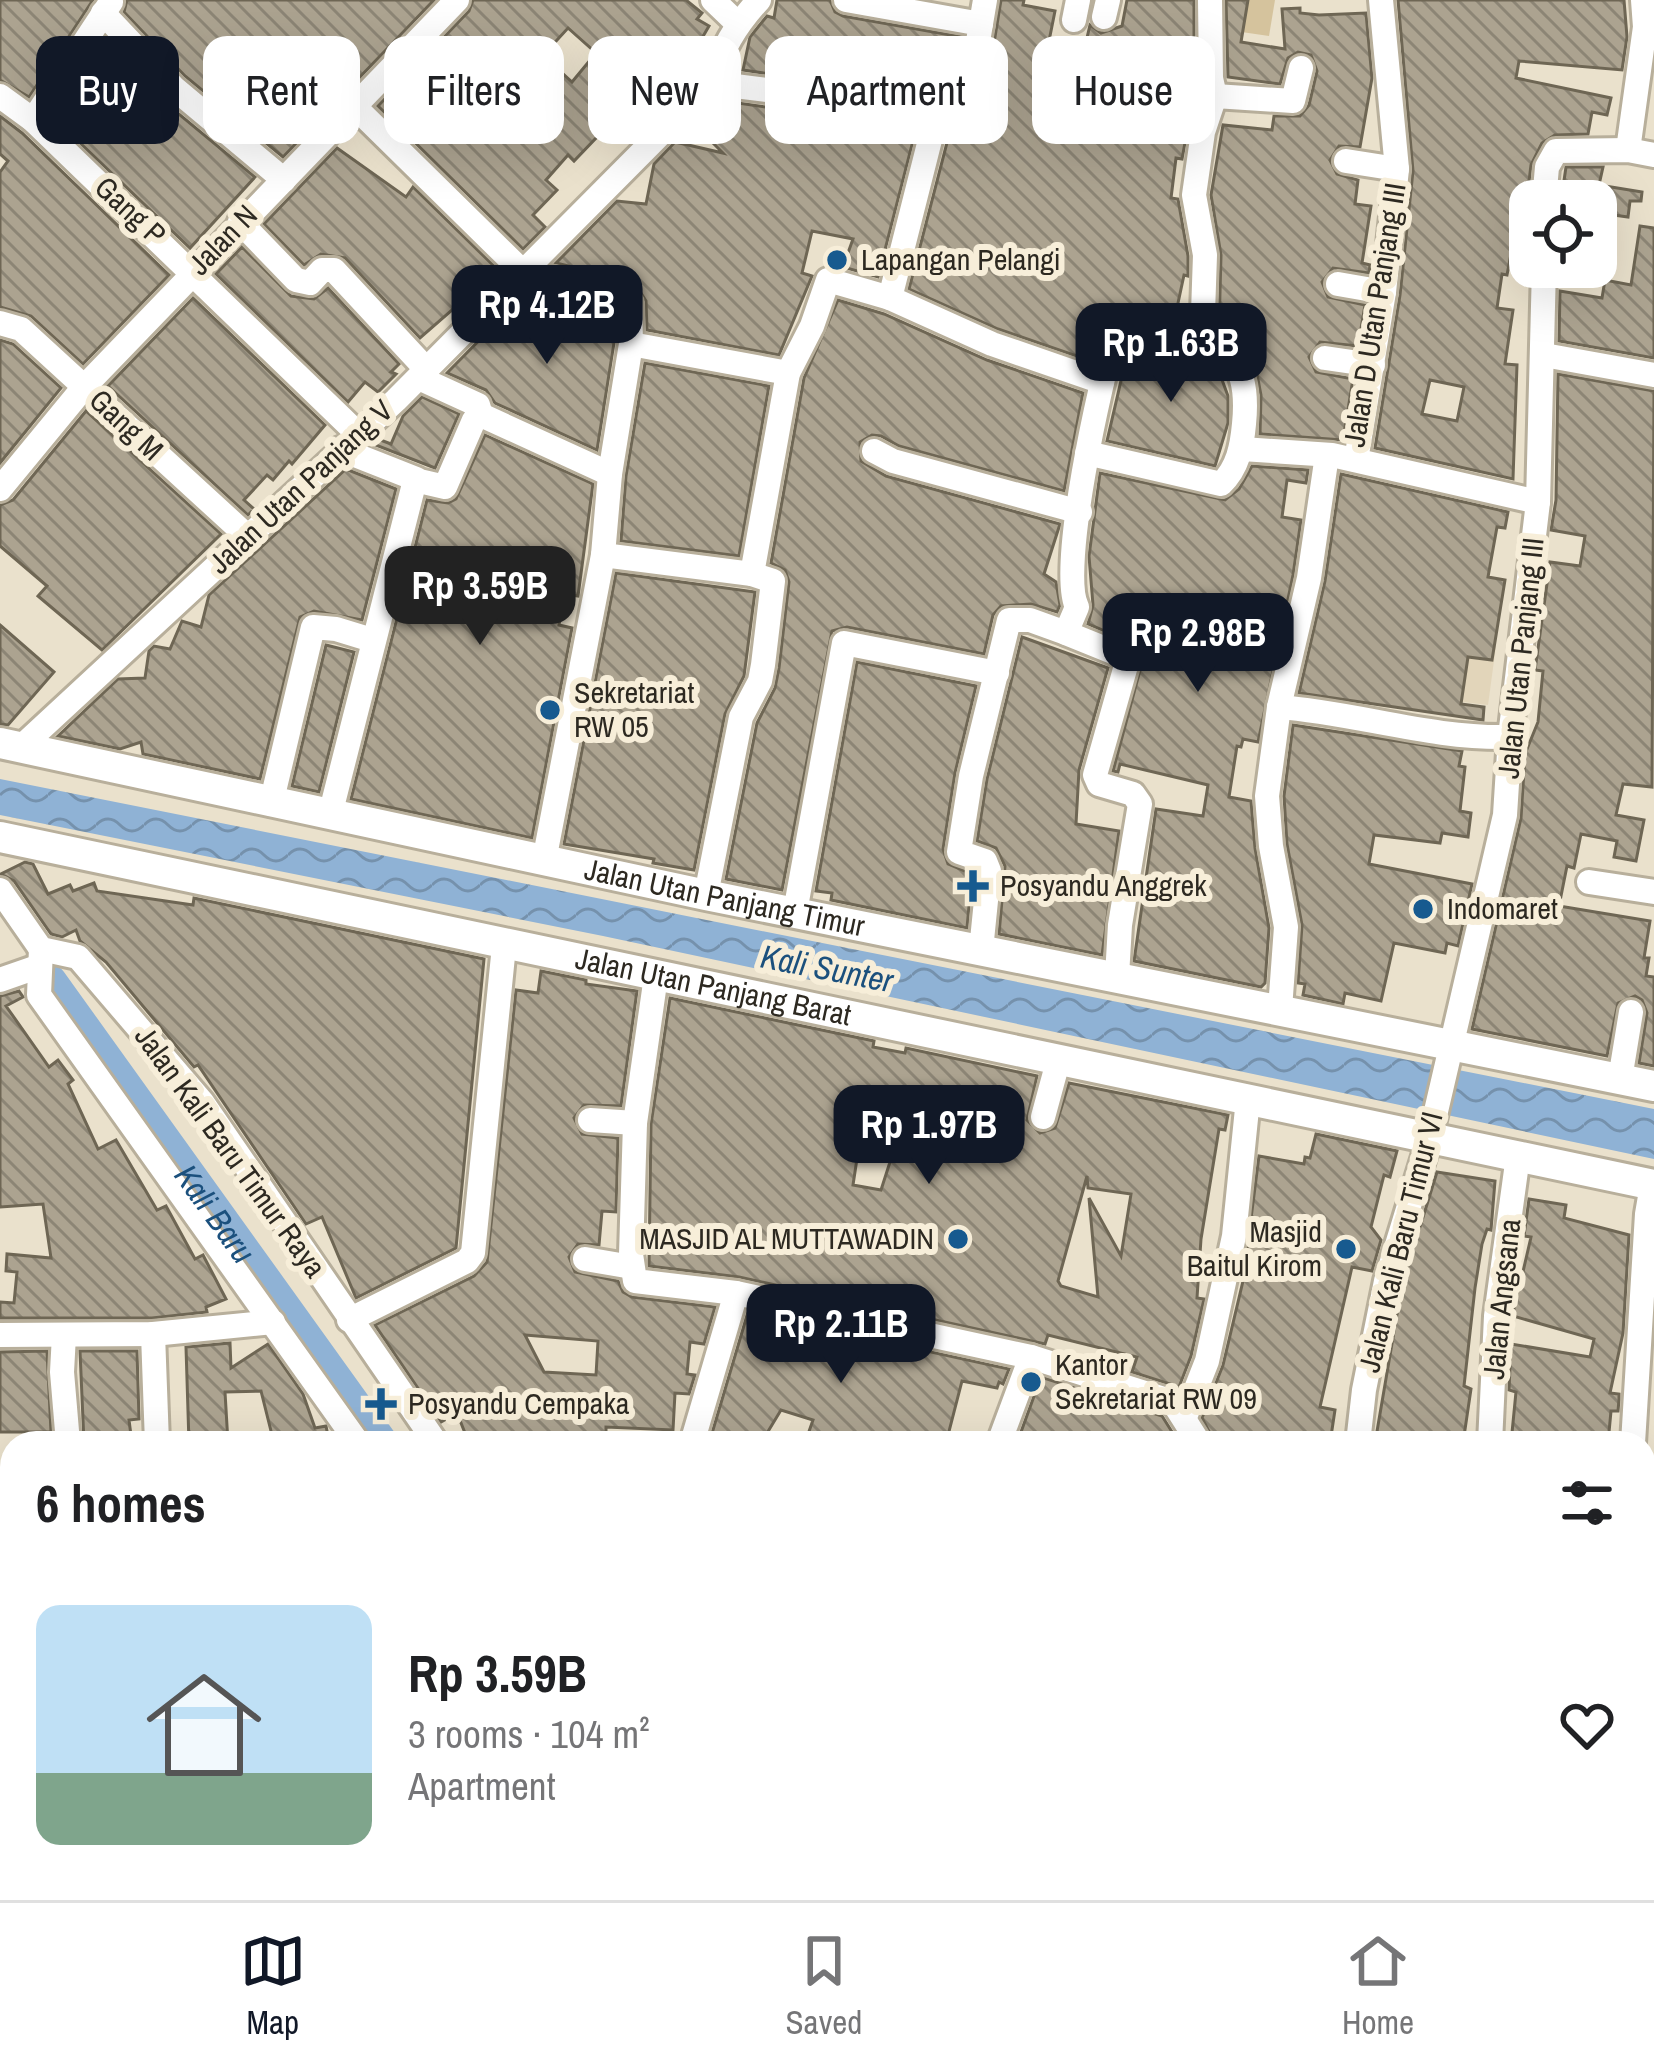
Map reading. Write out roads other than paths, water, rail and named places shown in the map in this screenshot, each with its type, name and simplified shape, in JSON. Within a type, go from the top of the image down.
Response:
[{"type":"main road","name":"Jalan Utan Panjang Timur","points":[[9,746],[706,895],[1654,1086]]},
{"type":"main road","name":"Jalan Utan Panjang Barat","points":[[0,837],[1248,1099],[1431,1131],[1518,1156],[1653,1185]]},
{"type":"street","name":"Jalan N","points":[[360,100],[457,0]]},
{"type":"street","points":[[713,0],[737,23]]},
{"type":"street","name":"Jalan Utan Panjang V","points":[[730,36],[759,0]]},
{"type":"street","points":[[846,0],[983,12]]},
{"type":"street","points":[[1210,0],[1210,36]]},
{"type":"street","name":"Jalan D Utan Panjang III","points":[[1242,449],[1356,460],[1384,292],[1397,169],[1381,0]]},
{"type":"street","points":[[1628,150],[1645,27],[1642,0]]},
{"type":"street","points":[[33,120],[108,6],[174,88],[284,180]]},
{"type":"street","points":[[1215,96],[1293,101],[1301,68]]},
{"type":"street","name":"Gang P","points":[[0,96],[33,120],[193,271],[348,441]]},
{"type":"street","points":[[360,112],[524,273],[622,293],[630,303],[631,344],[610,474],[603,555],[544,861]]},
{"type":"street","name":"Jalan N","points":[[0,489],[84,387],[318,144]]},
{"type":"street","name":"Jalan Utan Panjang V","points":[[9,746],[423,374],[651,144]]},
{"type":"street","points":[[890,298],[929,144]]},
{"type":"street","points":[[1201,144],[1194,195],[1205,255],[1202,342]]},
{"type":"street","points":[[1545,180],[1546,167],[1556,151],[1628,150],[1654,155]]},
{"type":"street","points":[[1346,161],[1397,169]]},
{"type":"street","points":[[241,221],[296,280],[310,283],[322,270],[334,270],[423,374],[478,405],[481,415],[610,474]]},
{"type":"street","points":[[752,574],[788,373],[828,280],[890,298],[992,344],[1102,382]]},
{"type":"street","points":[[1338,284],[1384,292]]},
{"type":"street","name":"Jalan Utan Panjang III","points":[[1448,1048],[1492,884],[1505,815],[1538,502],[1544,288]]},
{"type":"street","name":"Gang M","points":[[0,323],[21,329],[247,536]]},
{"type":"street","points":[[1066,633],[1077,607],[1072,598],[1087,453],[1120,325],[1202,342],[1239,364],[1245,415],[1242,449],[1226,480],[1213,485],[1087,453]]},
{"type":"street","points":[[631,344],[788,373]]},
{"type":"street","points":[[1544,355],[1654,375]]},
{"type":"street","points":[[1324,358],[1373,365]]},
{"type":"street","points":[[348,441],[416,479],[445,487],[474,420],[481,415]]},
{"type":"street","points":[[874,451],[893,461],[1080,512]]},
{"type":"street","points":[[1280,1009],[1286,927],[1267,796],[1279,707],[1309,578],[1327,455]]},
{"type":"street","points":[[1356,460],[1538,502]]},
{"type":"street","points":[[330,815],[416,479]]},
{"type":"street","points":[[603,555],[752,574],[773,581],[763,665],[741,717],[706,895]]},
{"type":"street","points":[[981,950],[989,871],[985,861],[959,852],[962,819],[1009,620],[1030,620],[1118,654],[1127,662],[1095,775],[1099,784],[1133,794],[1140,804],[1120,925],[1117,976]]},
{"type":"street","points":[[271,804],[313,627],[372,640]]},
{"type":"street","points":[[795,912],[844,643],[997,673]]},
{"type":"street","points":[[1279,707],[1340,712],[1364,722],[1452,737],[1510,737]]},
{"type":"street","points":[[1589,882],[1654,892]]},
{"type":"street","points":[[0,890],[40,958],[39,995],[350,1431]]},
{"type":"street","points":[[349,1320],[461,1264],[473,1253],[504,946]]},
{"type":"street","name":"Jalan Kali Baru Timur Raya","points":[[40,958],[78,957],[130,1014],[202,1102],[428,1431]]},
{"type":"street","points":[[0,980],[40,958]]},
{"type":"street","points":[[656,976],[635,1123],[634,1281],[736,1293],[1031,1357],[1173,1402],[1190,1431]]},
{"type":"street","points":[[1620,1079],[1631,1012]]},
{"type":"street","name":"Jalan Kali Baru Timur VI","points":[[1359,1431],[1386,1282],[1431,1131],[1448,1048]]},
{"type":"street","points":[[1043,1118],[1059,1058]]},
{"type":"street","points":[[1193,1431],[1234,1236],[1248,1099]]},
{"type":"street","points":[[590,1120],[635,1123]]},
{"type":"street","name":"Jalan Angsana","points":[[1491,1431],[1496,1316],[1518,1156]]},
{"type":"street","points":[[1636,1431],[1646,1382],[1647,1214],[1653,1185]]},
{"type":"street","points":[[584,1259],[632,1267]]},
{"type":"street","points":[[696,1431],[736,1293]]},
{"type":"street","points":[[0,1335],[153,1334],[273,1322]]},
{"type":"street","points":[[153,1334],[157,1431]]},
{"type":"street","points":[[64,1336],[67,1431]]},
{"type":"street","points":[[1003,1431],[1031,1357]]},
{"type":"water","name":"Kali Sunter","points":[[0,779],[1654,1109],[1654,1159],[603,936],[0,815]]},
{"type":"waterway","name":"Kali Baru","points":[[49,982],[371,1431]]},
{"type":"place","name":"Lapangan Pelangi","points":[[837,260]]},
{"type":"place","name":"Sekretariat RW 05","points":[[550,710]]},
{"type":"place","name":"Posyandu Anggrek","points":[[973,886]]},
{"type":"place","name":"Indomaret","points":[[1423,909]]},
{"type":"place","name":"MASJID AL MUTTAWADIN","points":[[958,1239]]},
{"type":"place","name":"Masjid Baitul Kirom","points":[[1346,1249]]},
{"type":"place","name":"Kantor Sekretariat RW 09","points":[[1031,1382]]},
{"type":"place","name":"Posyandu Cempaka","points":[[381,1404]]}]
